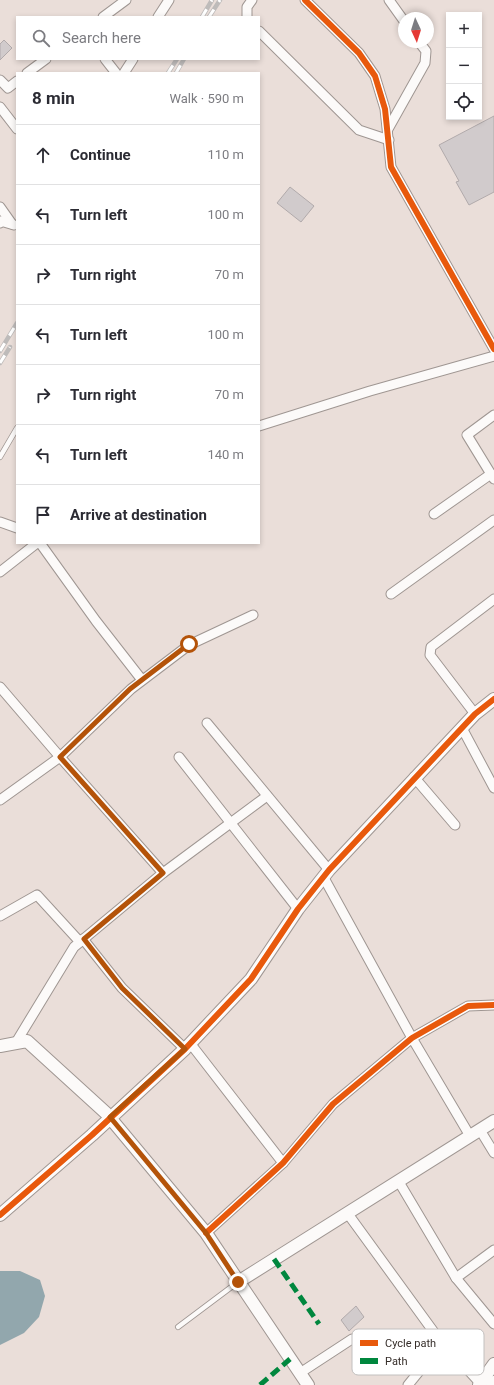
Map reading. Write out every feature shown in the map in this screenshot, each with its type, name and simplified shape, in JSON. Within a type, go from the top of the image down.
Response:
[{"type":"street","points":[[104,16],[126,0]]},
{"type":"street","points":[[159,16],[169,0]]},
{"type":"street","points":[[247,16],[247,7],[252,0]]},
{"type":"street","points":[[306,0],[359,53],[375,76],[388,129],[391,167],[494,349]]},
{"type":"street","points":[[390,0],[398,12]]},
{"type":"street","points":[[260,32],[359,130],[389,140]]},
{"type":"street","points":[[388,129],[426,63],[426,51],[424,48]]},
{"type":"street","points":[[28,72],[45,60]]},
{"type":"street","points":[[106,60],[115,72]]},
{"type":"street","points":[[125,72],[132,60]]},
{"type":"street","points":[[38,65],[43,72]]},
{"type":"street","points":[[0,80],[8,88],[16,82]]},
{"type":"street","points":[[0,107],[16,128]]},
{"type":"street","points":[[0,207],[15,225]]},
{"type":"street","points":[[0,223],[1,221],[15,225]]},
{"type":"street","points":[[260,424],[494,356]]},
{"type":"street","points":[[434,514],[493,476],[467,435],[494,415]]},
{"type":"street","points":[[391,594],[494,520]]},
{"type":"street","points":[[0,522],[16,528]]},
{"type":"street","points":[[0,572],[37,544]]},
{"type":"street","points":[[39,544],[142,680]]},
{"type":"street","points":[[475,714],[429,652],[431,647],[494,599]]},
{"type":"street","points":[[0,800],[60,757],[130,689],[189,644],[253,615]]},
{"type":"street","points":[[0,687],[163,873]]},
{"type":"street","points":[[0,1215],[92,1135],[187,1046],[251,979],[298,909],[326,874],[414,777],[475,714],[494,699]]},
{"type":"street","points":[[207,723],[267,796],[326,874],[412,1038],[470,1136]]},
{"type":"street","points":[[462,728],[494,788]]},
{"type":"street","points":[[179,757],[298,909]]},
{"type":"street","points":[[414,777],[455,825]]},
{"type":"street","points":[[15,1044],[74,947],[163,873],[267,796]]},
{"type":"street","points":[[0,916],[37,895],[82,941],[122,988],[187,1046],[283,1163]]},
{"type":"street","points":[[206,1233],[283,1163],[333,1104],[412,1038],[468,1006],[494,1005]]},
{"type":"street","points":[[0,1046],[27,1042],[110,1117],[206,1233],[308,1385]]},
{"type":"street","points":[[238,1282],[494,1121]]},
{"type":"street","points":[[480,1130],[494,1153]]},
{"type":"street","points":[[399,1182],[456,1278],[494,1324]]},
{"type":"street","points":[[348,1214],[432,1329]]},
{"type":"street","points":[[456,1278],[494,1250]]},
{"type":"street","points":[[300,1373],[333,1346],[352,1338]]},
{"type":"street","points":[[484,1384],[494,1364]]},
{"type":"street","points":[[408,1385],[416,1375]]},
{"type":"street","points":[[475,1375],[484,1384]]},
{"type":"street","points":[[484,1384],[494,1382]]},
{"type":"lane","points":[[0,457],[16,430]]},
{"type":"lane","points":[[178,1327],[238,1282]]},
{"type":"water","points":[[0,1271],[20,1271],[40,1280],[45,1296],[39,1317],[24,1333],[0,1345]]},
{"type":"building","points":[[4,40],[12,48],[0,60],[0,44]]},
{"type":"building","points":[[494,116],[494,192],[469,205],[456,182],[459,181],[439,145]]},
{"type":"building","points":[[290,187],[314,206],[301,222],[277,203]]},
{"type":"building","points":[[356,1306],[364,1317],[349,1331],[341,1320]]},
{"type":"railway","points":[[203,16],[212,0]]},
{"type":"railway","points":[[210,16],[220,0]]},
{"type":"railway","points":[[169,72],[176,60]]},
{"type":"railway","points":[[177,72],[183,60]]},
{"type":"railway","points":[[0,351],[16,325]]},
{"type":"railway","points":[[0,363],[10,347]]},
{"type":"marked path","points":[[274,1259],[319,1324]]},
{"type":"marked path","points":[[260,1385],[290,1359]]},
{"type":"cycle path","points":[[305,0],[359,53],[375,76],[385,109],[391,167],[494,349]]},
{"type":"cycle path","points":[[0,1215],[92,1135],[185,1049],[251,979],[298,909],[329,870],[475,714],[494,699]]},
{"type":"cycle path","points":[[206,1233],[283,1163],[333,1104],[412,1038],[468,1006],[494,1005]]},
{"type":"route","points":[[189,644],[130,689],[60,757],[163,873],[84,939],[122,988],[185,1049],[110,1117],[206,1233],[238,1282]]}]
